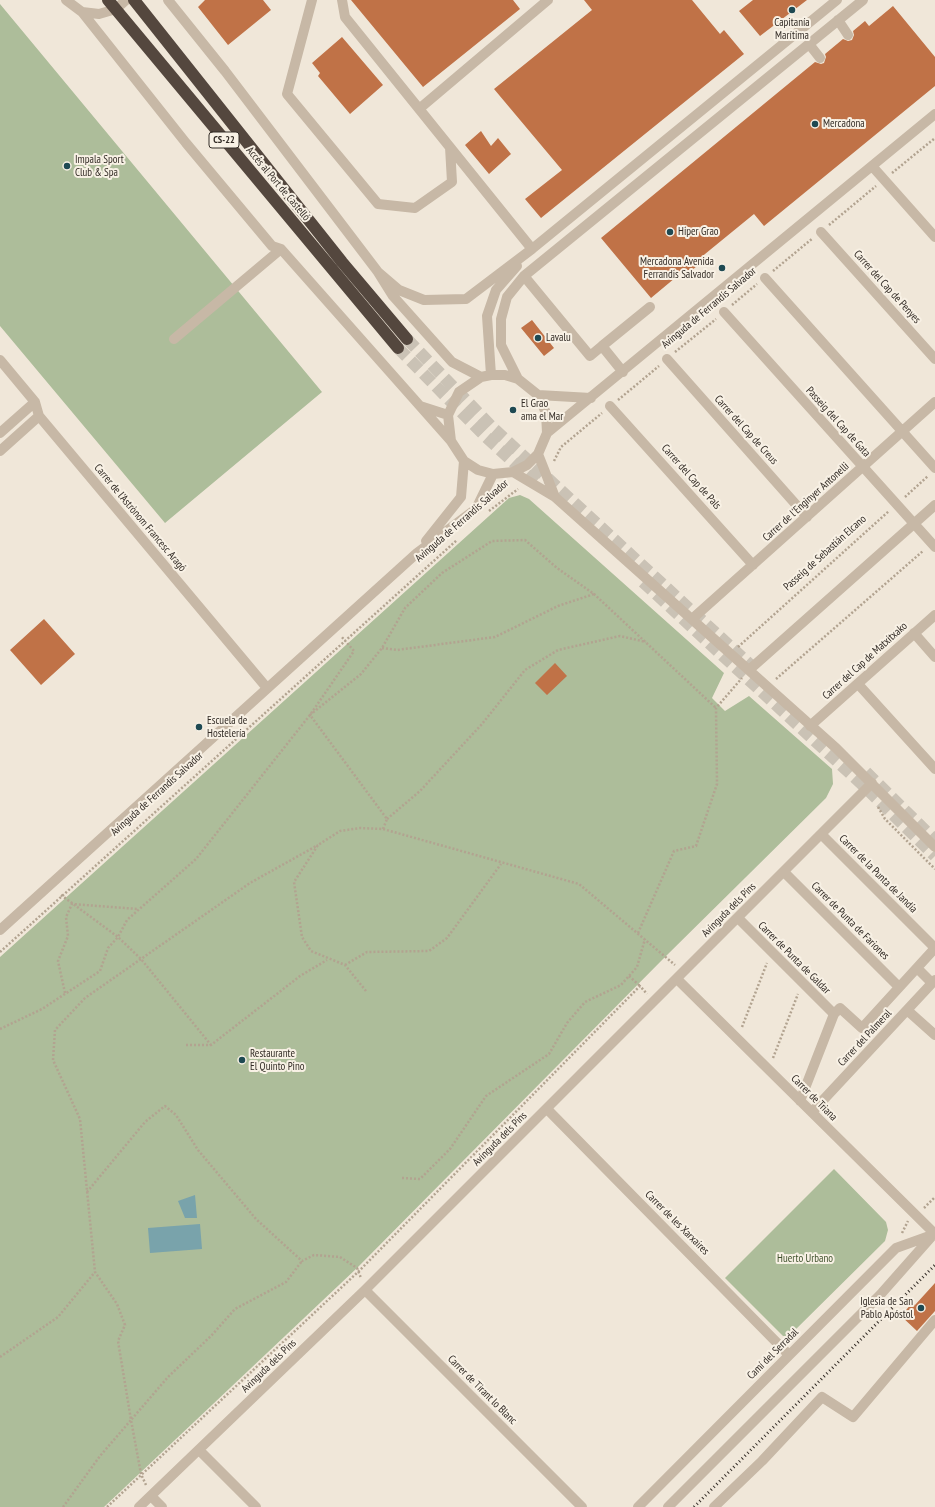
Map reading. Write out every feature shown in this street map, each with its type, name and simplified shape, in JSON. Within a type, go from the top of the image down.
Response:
[{"type":"highway","name":"Accés al Port de Castelló","points":[[112,5],[403,344],[342,262],[134,0]]},
{"type":"street","points":[[66,0],[82,12],[186,143],[272,246],[281,249],[451,441],[464,462],[478,470],[493,474],[513,472],[526,465],[538,454],[547,433],[546,413],[538,395],[518,379],[505,375],[480,377],[460,392],[448,415],[451,441]]},
{"type":"street","points":[[82,12],[99,14],[112,5],[126,0]]},
{"type":"street","points":[[168,0],[230,77],[378,272],[393,296],[452,362],[480,377]]},
{"type":"street","points":[[312,0],[287,94],[378,204],[415,208],[452,182],[450,147]]},
{"type":"street","points":[[342,0],[345,17],[450,147],[530,250]]},
{"type":"street","points":[[419,109],[548,0]]},
{"type":"street","points":[[378,272],[399,290],[424,300],[466,299],[530,250],[837,0]]},
{"type":"street","points":[[518,379],[501,345],[501,319],[508,297],[524,276],[863,0]]},
{"type":"street","points":[[838,20],[848,35]]},
{"type":"street","points":[[809,44],[820,58]]},
{"type":"street","name":"Avinguda de Ferrandis Salvador","points":[[547,433],[592,398],[935,114]]},
{"type":"street","points":[[872,166],[935,237]]},
{"type":"street","name":"Carrer del Cap de Penyes","points":[[821,232],[935,358]]},
{"type":"street","points":[[174,339],[281,249]]},
{"type":"street","points":[[491,375],[487,316],[496,290],[530,250]]},
{"type":"street","points":[[524,276],[590,356],[650,307]]},
{"type":"street","points":[[765,278],[902,431],[933,471]]},
{"type":"street","name":"Passeig del Cap de Gata","points":[[724,312],[933,545]]},
{"type":"street","points":[[602,346],[623,372]]},
{"type":"street","name":"Carrer del Cap de Creus","points":[[667,359],[807,517]]},
{"type":"street","name":"Carrer de l'Astrònom Francesc Aragó","points":[[0,360],[35,402],[39,416],[267,688]]},
{"type":"street","points":[[538,395],[592,398]]},
{"type":"street","points":[[0,433],[35,402]]},
{"type":"street","name":"Carrer de l'Enginyer Antonelli","points":[[692,619],[935,402]]},
{"type":"street","points":[[420,406],[448,415]]},
{"type":"street","name":"Carrer del Cap de Pals","points":[[610,406],[753,565]]},
{"type":"street","points":[[0,451],[39,416]]},
{"type":"street","points":[[538,454],[555,497]]},
{"type":"street","name":"Avinguda de Ferrandis Salvador","points":[[417,553],[461,497],[464,462]]},
{"type":"street","points":[[513,472],[555,497],[749,670],[872,783],[935,847]]},
{"type":"street","name":"Avinguda de Ferrandis Salvador","points":[[0,930],[417,553],[476,509],[493,474]]},
{"type":"street","points":[[749,670],[935,505]]},
{"type":"street","name":"Carrer del Cap de Matxitxako","points":[[810,726],[935,615]]},
{"type":"street","points":[[914,633],[935,657]]},
{"type":"street","points":[[858,684],[935,770]]},
{"type":"street","name":"Avinguda dels Pins","points":[[139,1507],[365,1290],[872,783]]},
{"type":"street","name":"Carrer de la Punta de Jandía","points":[[821,834],[935,948]]},
{"type":"street","name":"Carrer de Punta de Fariones","points":[[784,872],[899,987]]},
{"type":"street","name":"Carrer de Punta de Galdar","points":[[738,918],[834,1014]]},
{"type":"street","name":"Carrer del Palmeral","points":[[834,1014],[840,1008],[862,1028],[935,948]]},
{"type":"street","points":[[917,968],[934,982]]},
{"type":"street","name":"Carrer de Triana","points":[[680,976],[737,1039],[935,1234]]},
{"type":"street","name":"Carrer del Palmeral","points":[[812,1112],[934,982]]},
{"type":"street","points":[[907,1010],[935,1035]]},
{"type":"street","points":[[800,1100],[834,1014]]},
{"type":"street","name":"Carrer de les Xarxaires","points":[[547,1109],[789,1355]]},
{"type":"street","points":[[668,1507],[880,1295],[935,1234]]},
{"type":"street","name":"Camí del Serradal","points":[[638,1507],[896,1248],[935,1234]]},
{"type":"street","name":"Carrer de Tirant lo Blanc","points":[[365,1290],[582,1507]]},
{"type":"street","points":[[714,1507],[762,1461],[822,1397],[853,1417],[935,1320]]},
{"type":"street","points":[[199,1450],[256,1507]]},
{"type":"street","points":[[151,1496],[162,1507]]},
{"type":"path","name":"Avinguda de Ferrandis Salvador","points":[[555,468],[554,460],[561,447],[935,138]]},
{"type":"path","name":"Passeig de Sebastián Elcano","points":[[731,654],[933,471]]},
{"type":"path","name":"Avinguda de Ferrandis Salvador","points":[[488,512],[519,488],[525,490]]},
{"type":"path","name":"Avinguda de Ferrandis Salvador","points":[[0,952],[460,537]]},
{"type":"path","points":[[310,715],[361,674],[382,648],[405,608],[442,573],[492,541],[525,540],[557,568],[594,594],[716,708]]},
{"type":"path","points":[[767,687],[933,545]]},
{"type":"path","points":[[382,648],[397,650],[495,637],[558,606],[594,594]]},
{"type":"path","points":[[0,1029],[42,1009],[100,971],[108,948],[118,937],[127,920],[196,859],[310,715],[354,651],[334,628]]},
{"type":"path","points":[[382,829],[387,819],[420,791],[482,724],[525,670],[558,650],[581,644],[620,636],[647,642]]},
{"type":"path","points":[[638,933],[674,851],[696,846],[717,784],[716,708],[749,670]]},
{"type":"path","points":[[310,715],[387,819]]},
{"type":"path","points":[[151,1496],[141,1474],[118,1341],[125,1325],[117,1304],[95,1272],[80,1119],[53,1060],[55,1030],[85,998],[250,883],[340,831],[360,828],[382,829],[501,864],[579,884],[638,933],[680,976]]},
{"type":"path","points":[[318,845],[294,882],[302,937],[311,951],[328,960],[345,965],[366,991]]},
{"type":"path","points":[[345,965],[367,952],[429,951],[447,938],[501,864]]},
{"type":"path","points":[[51,883],[62,896],[118,937],[141,959],[211,1045]]},
{"type":"path","points":[[72,904],[139,909]]},
{"type":"path","points":[[66,993],[58,961],[68,936],[66,917],[72,904]]},
{"type":"path","points":[[402,1178],[420,1179],[450,1149],[486,1096],[548,1054],[567,1023],[585,1002],[621,985],[638,967],[645,940]]},
{"type":"path","points":[[737,1039],[772,952]]},
{"type":"path","points":[[186,1045],[211,1045],[300,976],[328,960]]},
{"type":"path","points":[[629,976],[655,1001]]},
{"type":"path","points":[[768,1069],[803,983]]},
{"type":"path","points":[[107,1507],[359,1271],[640,986]]},
{"type":"path","points":[[87,1192],[145,1122],[165,1106],[176,1115],[198,1150],[256,1218],[302,1261]]},
{"type":"path","points":[[63,1507],[100,1456],[168,1377],[212,1335],[235,1309],[286,1282],[302,1261],[314,1255],[340,1257],[359,1271],[365,1290]]},
{"type":"path","points":[[0,1357],[58,1317],[95,1272]]},
{"type":"green space","name":"Impala Sport Club & Spa","points":[[0,4],[322,392],[165,523],[0,326]]},
{"type":"green space","points":[[520,495],[529,499],[724,673],[712,698],[725,711],[749,696],[832,769],[833,784],[826,798],[665,957],[357,1268],[104,1507],[0,1507],[0,957],[509,498]]},
{"type":"green space","name":"Huerto Urbano","points":[[834,1169],[886,1222],[888,1230],[885,1241],[789,1336],[783,1336],[725,1278]]},
{"type":"water","points":[[195,1195],[197,1218],[185,1218],[178,1201]]},
{"type":"water","points":[[200,1224],[202,1249],[150,1253],[148,1228]]},
{"type":"building","points":[[205,0],[263,0],[271,10],[228,45],[198,7]]},
{"type":"building","points":[[351,0],[513,0],[520,9],[423,87]]},
{"type":"building","points":[[584,0],[692,0],[720,34],[724,30],[744,54],[541,218],[525,199],[562,170],[494,89],[592,10]]},
{"type":"building","points":[[753,0],[807,0],[760,36],[739,11]]},
{"type":"building","points":[[893,6],[935,57],[935,86],[764,226],[754,214],[694,263],[697,266],[684,277],[681,273],[651,298],[601,238],[815,62],[821,64],[824,63],[826,57],[825,54],[843,39],[848,41],[852,40],[854,35],[853,31],[865,21],[869,26]]},
{"type":"building","points":[[342,37],[383,85],[350,114],[318,76],[320,73],[312,63]]},
{"type":"building","points":[[481,131],[491,146],[498,138],[511,154],[489,174],[465,145]]},
{"type":"building","name":"Lavalu","points":[[532,320],[554,348],[544,356],[521,328]]},
{"type":"building","points":[[44,619],[75,654],[41,685],[10,650]]},
{"type":"building","points":[[555,663],[567,676],[547,695],[535,683]]},
{"type":"building","name":"Iglesia de San Pablo Apóstol","points":[[935,1283],[935,1311],[917,1331],[901,1316],[912,1303],[915,1305]]},
{"type":"tunnel","points":[[407,339],[493,428],[757,671]]},
{"type":"tunnel","points":[[398,348],[485,436],[537,484]]},
{"type":"tunnel","points":[[643,582],[867,789],[935,856]]},
{"type":"tunnel","points":[[866,772],[935,840]]},
{"type":"railway","points":[[694,1507],[935,1265]]},
{"type":"place","name":"Capitanía Marítima","points":[[792,10]]},
{"type":"place","name":"Mercadona","points":[[815,124]]},
{"type":"place","name":"Impala Sport Club & Spa","points":[[67,166]]},
{"type":"place","name":"Hiper Grao","points":[[670,232]]},
{"type":"place","name":"Mercadona Avenida Ferrandis Salvador","points":[[722,268]]},
{"type":"place","name":"Lavalu","points":[[538,338]]},
{"type":"place","name":"El Grao ama el Mar","points":[[513,410]]},
{"type":"place","name":"Escuela de Hostelería","points":[[199,727]]},
{"type":"place","name":"Restaurante El Quinto Pino","points":[[242,1060]]},
{"type":"place","name":"Iglesia de San Pablo Apóstol","points":[[921,1308]]}]
